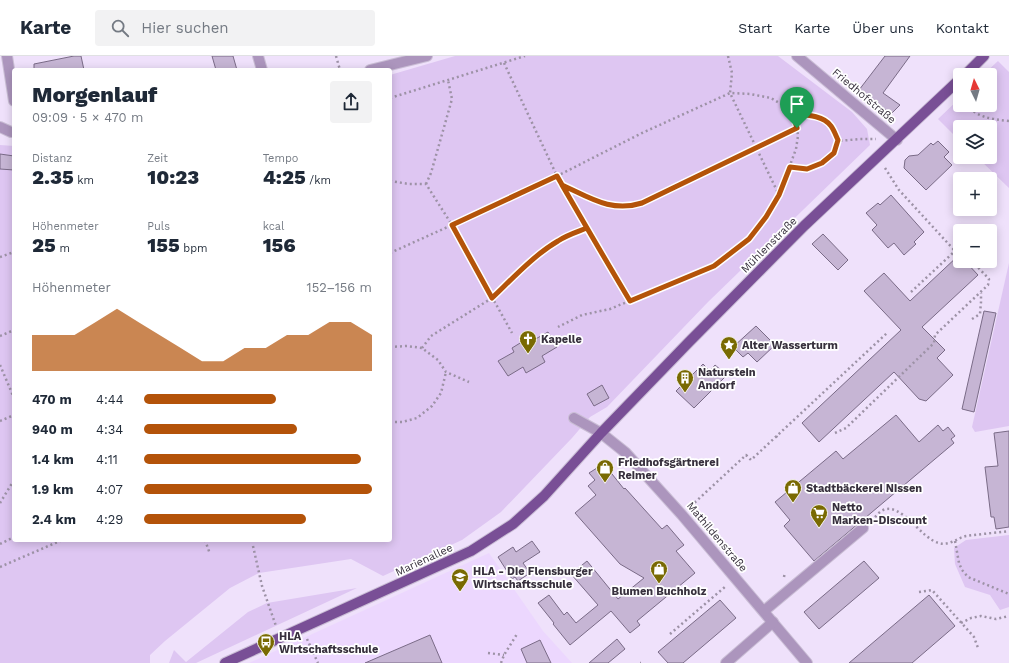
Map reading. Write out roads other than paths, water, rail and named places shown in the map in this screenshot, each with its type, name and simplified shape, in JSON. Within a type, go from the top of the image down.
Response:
[{"type":"main road","points":[[971,68],[984,56]]},
{"type":"main road","name":"Mühlenstraße","points":[[601,433],[804,226],[953,86]]},
{"type":"main road","name":"Marienallee","points":[[226,663],[471,551],[507,528],[544,496],[601,433]]},
{"type":"street","points":[[7,56],[12,88]]},
{"type":"street","points":[[258,56],[261,68]]},
{"type":"street","points":[[378,68],[427,56]]},
{"type":"street","name":"Friedhofstraße","points":[[797,56],[897,140]]},
{"type":"street","points":[[0,127],[12,131]]},
{"type":"street","name":"Mathildenstraße","points":[[574,418],[601,433],[626,453],[682,515],[807,663]]},
{"type":"street","points":[[764,611],[864,528]]},
{"type":"street","points":[[726,663],[773,622]]},
{"type":"place","name":"Kapelle","points":[[528,354]]},
{"type":"place","name":"Alter Wasserturm","points":[[729,360]]},
{"type":"place","name":"Naturstein Andorf","points":[[685,393]]},
{"type":"place","name":"Friedhofsgärtnerei Reimer","points":[[605,483]]},
{"type":"place","name":"Stadtbäckerei Nissen","points":[[793,503]]},
{"type":"place","name":"Netto Marken-Discount","points":[[819,528]]},
{"type":"place","name":"Blumen Buchholz","points":[[659,584]]},
{"type":"place","name":"HLA - Die Flensburger Wirtschaftsschule","points":[[460,592]]},
{"type":"place","name":"HLA Wirtschaftsschule","points":[[266,657]]}]
